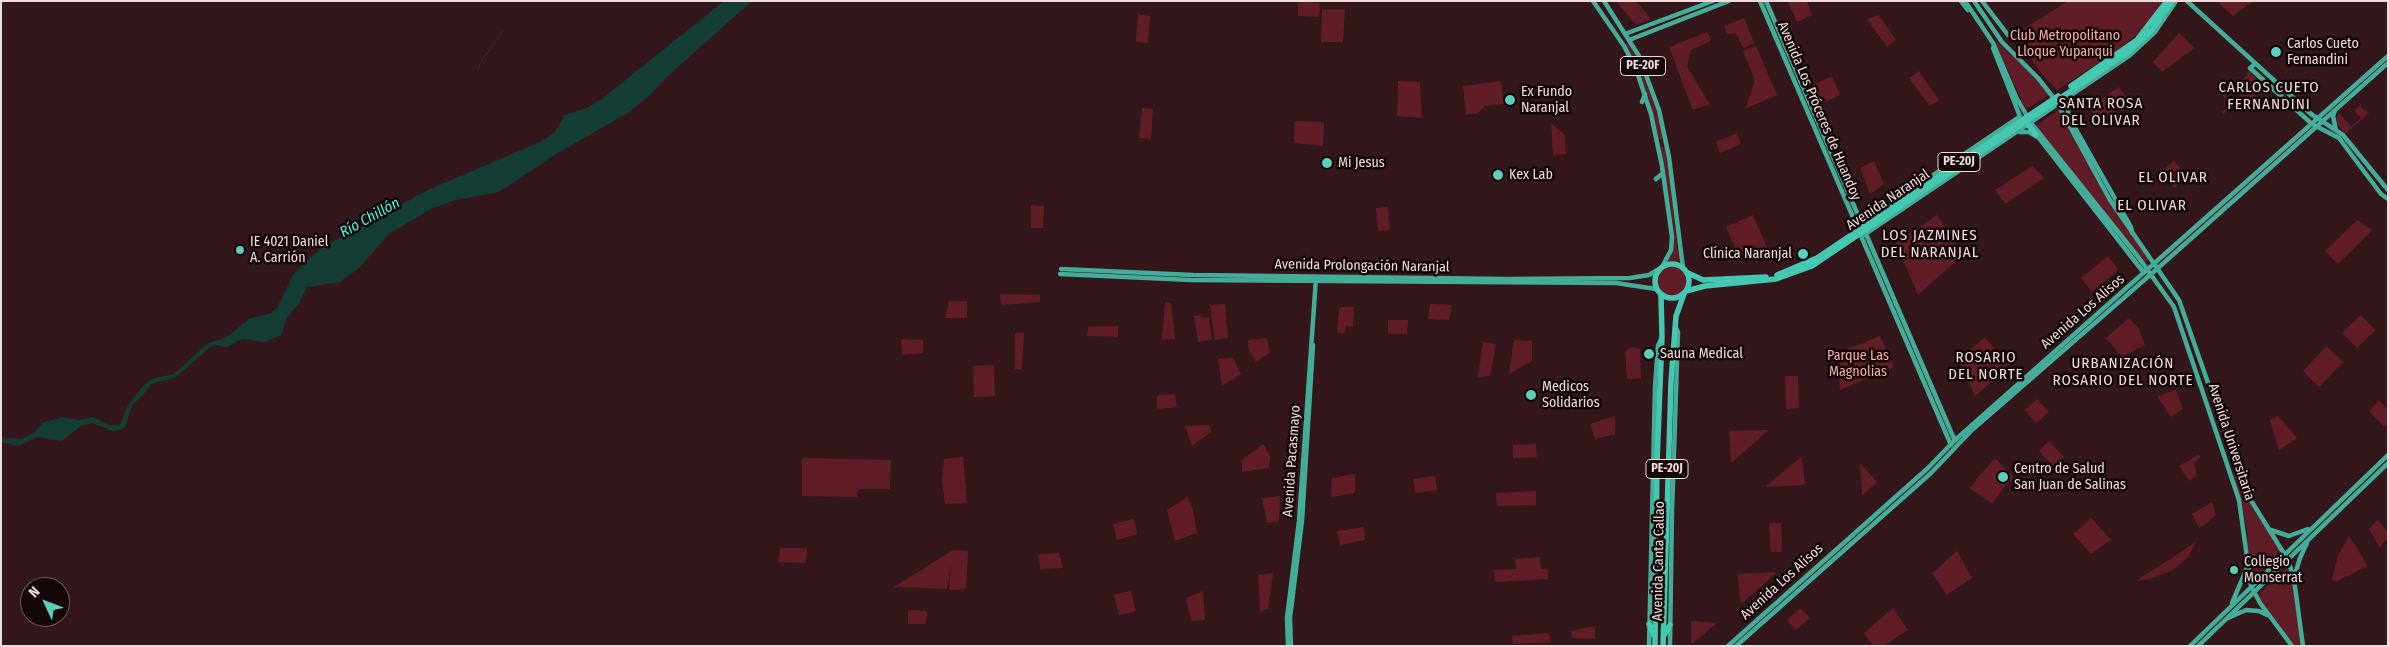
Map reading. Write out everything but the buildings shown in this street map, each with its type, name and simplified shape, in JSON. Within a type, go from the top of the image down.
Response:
[{"type":"highway","name":"Avenida Naranjal","points":[[2056,101],[2137,40],[2167,1]]},
{"type":"highway","name":"Avenida Naranjal","points":[[1687,270],[1702,280],[1766,277],[1790,271],[1817,258],[2056,101],[2140,42],[2172,1]]},
{"type":"highway","name":"Avenida Naranjal","points":[[1685,292],[1705,286],[1758,282],[1789,276],[1812,266],[2014,123],[2026,121]]},
{"type":"highway","points":[[2026,121],[2036,135]]},
{"type":"highway","points":[[1660,268],[1675,264],[1687,270]]},
{"type":"highway","name":"PE-20F","points":[[1656,289],[1654,278],[1660,268]]},
{"type":"highway","name":"PE-20F","points":[[1685,292],[1689,284],[1687,270]]},
{"type":"highway","points":[[1776,271],[1790,271]]},
{"type":"highway","points":[[1656,289],[1661,296],[1670,299],[1685,292]]},
{"type":"highway","name":"Avenida Canta Callao","points":[[1663,646],[1670,392],[1675,327],[1678,310],[1685,292]]},
{"type":"highway","name":"Avenida Canta Callao","points":[[1655,646],[1657,462],[1662,336],[1661,296]]},
{"type":"highway","points":[[1652,454],[1657,462]]},
{"type":"highway","points":[[1666,563],[1671,575]]},
{"type":"highway","points":[[1649,624],[1655,638]]},
{"type":"highway","points":[[1663,636],[1670,625]]},
{"type":"main road","name":"PE-20F","points":[[1593,1],[1623,43],[1645,94],[1663,173],[1672,244],[1660,268]]},
{"type":"main road","name":"PE-20F","points":[[1604,1],[1630,40],[1650,82],[1663,124],[1687,270]]},
{"type":"main road","points":[[1619,36],[1713,1]]},
{"type":"main road","points":[[1623,43],[1729,1]]},
{"type":"main road","name":"Avenida Los Próceres de Huandoy","points":[[1760,1],[1954,444]]},
{"type":"main road","name":"Avenida Los Próceres de Huandoy","points":[[1766,1],[1840,184]]},
{"type":"main road","name":"Avenida Universitaria","points":[[1961,1],[1995,52],[2026,121],[2126,242],[2146,271]]},
{"type":"main road","name":"Avenida Universitaria","points":[[1965,1],[1999,53],[2026,121]]},
{"type":"main road","name":"Avenida Universitaria","points":[[1974,1],[2002,42],[2036,75],[2056,101],[2110,200],[2132,234],[2171,284],[2193,330],[2211,392],[2247,494],[2265,519],[2288,560],[2294,579],[2303,646]]},
{"type":"main road","points":[[1982,1],[2008,35]]},
{"type":"main road","name":"Avenida Naranjal","points":[[2056,101],[2072,95],[2139,48],[2160,25],[2176,1]]},
{"type":"main road","points":[[2187,1],[2254,64],[2314,125],[2339,138],[2381,194],[2388,199]]},
{"type":"main road","points":[[1660,21],[1663,27]]},
{"type":"main road","name":"Avenida Los Alisos","points":[[2319,121],[2388,56]]},
{"type":"main road","name":"Avenida Los Alisos","points":[[1728,646],[2113,303],[2146,271],[2388,63]]},
{"type":"main road","points":[[2254,64],[2250,68],[2297,106],[2343,135],[2388,190]]},
{"type":"main road","points":[[1642,102],[1645,94]]},
{"type":"main road","points":[[2072,95],[2067,105],[2069,118],[2132,227],[2132,234]]},
{"type":"main road","points":[[2336,109],[2333,116],[2336,130]]},
{"type":"main road","name":"Avenida Naranjal","points":[[1861,230],[2017,132],[2026,121]]},
{"type":"main road","name":"Avenida Los Alisos","points":[[2113,303],[2158,268],[2314,125]]},
{"type":"main road","points":[[2017,132],[2029,132],[2036,135]]},
{"type":"main road","name":"Avenida Universitaria","points":[[2036,135],[2062,164],[2137,264],[2151,274],[2179,318],[2239,500],[2251,586],[2270,620],[2288,639],[2290,646]]},
{"type":"main road","points":[[1656,179],[1663,173]]},
{"type":"main road","points":[[2118,238],[2126,242]]},
{"type":"main road","points":[[2136,281],[2137,264]]},
{"type":"main road","points":[[1120,279],[1116,273],[1122,268]]},
{"type":"main road","name":"Avenida Prolongación Naranjal","points":[[1317,279],[1342,283],[1463,285],[1630,278],[1650,275],[1660,268]]},
{"type":"main road","name":"Avenida Prolongación Naranjal","points":[[1061,271],[1317,279],[1364,276],[1454,278],[1616,283],[1656,289]]},
{"type":"main road","points":[[1454,278],[1460,275]]},
{"type":"main road","name":"Avenida Pacasmayo","points":[[1290,646],[1290,618],[1302,521],[1317,279]]},
{"type":"main road","name":"Avenida Pacasmayo","points":[[1290,646],[1287,618],[1299,521],[1317,279]]},
{"type":"main road","name":"Avenida Canta Callao","points":[[1670,646],[1678,332],[1675,327]]},
{"type":"main road","name":"Avenida Canta Callao","points":[[1649,646],[1652,454],[1658,346],[1662,336]]},
{"type":"main road","points":[[2211,392],[2212,381]]},
{"type":"main road","name":"Avenida Los Alisos","points":[[1736,646],[1931,473],[1954,444]]},
{"type":"main road","points":[[2190,646],[2285,553],[2320,525],[2388,455]]},
{"type":"main road","points":[[2325,520],[2338,513],[2388,463]]},
{"type":"main road","points":[[2271,530],[2289,536],[2320,525]]},
{"type":"main road","points":[[2200,644],[2288,560],[2320,525]]},
{"type":"main road","points":[[2294,579],[2300,558],[2310,538]]},
{"type":"main road","points":[[2230,607],[2247,567]]},
{"type":"main road","points":[[2234,616],[2236,609]]},
{"type":"main road","points":[[2226,619],[2242,611],[2252,610],[2265,613],[2270,620]]},
{"type":"main road","points":[[2222,615],[2226,619]]},
{"type":"main road","points":[[2215,621],[2220,625]]},
{"type":"main road","points":[[2200,630],[2207,628]]},
{"type":"green space","points":[[1616,1],[1636,1],[1651,19],[1636,25]]},
{"type":"green space","points":[[1807,1],[1812,15],[1797,22],[1788,2]]},
{"type":"green space","name":"Club Metropolitano Lloque Yupanqui","points":[[2068,1],[2163,1],[2142,30],[2124,46],[2057,90],[2041,73],[2014,35]]},
{"type":"green space","points":[[2217,1],[2253,1],[2233,16]]},
{"type":"green space","points":[[1298,2],[1320,3],[1319,17],[1298,16]]},
{"type":"green space","points":[[1322,9],[1345,9],[1343,42],[1321,42]]},
{"type":"green space","points":[[1138,14],[1150,16],[1148,43],[1136,42]]},
{"type":"green space","points":[[1879,15],[1896,40],[1887,47],[1867,19]]},
{"type":"green space","points":[[1744,18],[1754,43],[1743,48],[1736,33],[1727,34],[1724,26]]},
{"type":"green space","points":[[1707,32],[1711,41],[1691,50],[1687,67],[1710,104],[1693,110],[1669,47]]},
{"type":"green space","points":[[2179,33],[2194,48],[2162,72],[2153,62]]},
{"type":"green space","points":[[1997,41],[2036,79],[2049,95],[2026,110],[1996,44]]},
{"type":"green space","points":[[1629,43],[1642,69],[1656,106],[1664,138],[1659,140],[1649,100],[1625,44]]},
{"type":"green space","points":[[1756,46],[1777,95],[1745,109],[1754,84],[1754,77],[1743,51]]},
{"type":"green space","points":[[1919,71],[1939,100],[1936,103],[1929,105],[1909,78]]},
{"type":"green space","points":[[2249,71],[2260,82],[2251,90],[2258,98],[2249,106],[2242,98],[2244,96],[2223,114],[2222,112],[2230,105],[2220,92],[2224,88],[2222,91],[2233,102],[2249,88],[2243,80]]},
{"type":"green space","points":[[1832,76],[1840,95],[1818,105],[1810,86]]},
{"type":"green space","points":[[1398,81],[1420,82],[1422,118],[1397,116]]},
{"type":"green space","points":[[1501,81],[1504,104],[1485,106],[1478,113],[1466,115],[1463,86]]},
{"type":"green space","points":[[2119,87],[2128,99],[2100,126],[2089,108]]},
{"type":"green space","points":[[2361,104],[2361,107],[2369,113],[2345,134],[2337,123],[2337,116],[2339,113],[2351,127],[2361,118],[2354,110]]},
{"type":"green space","points":[[1142,108],[1153,109],[1151,139],[1139,138]]},
{"type":"green space","points":[[2059,110],[2107,199],[2149,259],[2144,264],[2035,126]]},
{"type":"green space","points":[[1295,121],[1324,122],[1323,146],[1294,143]]},
{"type":"green space","points":[[1551,123],[1565,135],[1566,154],[1553,155]]},
{"type":"green space","points":[[2307,129],[2309,131],[2164,260],[2162,257]]},
{"type":"green space","points":[[1737,133],[1741,144],[1720,153],[1716,142]]},
{"type":"green space","points":[[1660,147],[1666,147],[1679,261],[1667,261],[1672,252]]},
{"type":"green space","points":[[1874,161],[1884,184],[1870,194],[1860,168]]},
{"type":"green space","points":[[2174,161],[2188,176],[2174,188],[2161,172]]},
{"type":"green space","points":[[2032,166],[2044,178],[2005,204],[1995,190]]},
{"type":"green space","points":[[1031,205],[1044,206],[1043,228],[1031,228]]},
{"type":"green space","points":[[1388,207],[1390,230],[1378,231],[1376,208]]},
{"type":"green space","points":[[1753,215],[1769,252],[1735,256],[1735,247],[1726,227]]},
{"type":"green space","points":[[1937,215],[1963,255],[1918,295],[1896,243]]},
{"type":"green space","points":[[2357,220],[2372,230],[2338,264],[2325,251]]},
{"type":"green space","points":[[2108,256],[2117,268],[2117,271],[2092,292],[2081,278]]},
{"type":"green space","points":[[1671,265],[1682,270],[1687,281],[1682,292],[1671,297],[1660,292],[1655,281],[1660,270]]},
{"type":"green space","points":[[1000,294],[1040,295],[1040,302],[1001,305]]},
{"type":"green space","points":[[949,301],[967,301],[967,318],[945,318]]},
{"type":"green space","points":[[1165,302],[1171,303],[1175,339],[1162,340]]},
{"type":"green space","points":[[1225,304],[1228,338],[1215,340],[1210,305]]},
{"type":"green space","points":[[1430,304],[1452,305],[1449,320],[1428,319]]},
{"type":"green space","points":[[1342,307],[1354,307],[1353,327],[1346,326],[1345,333],[1337,333],[1339,309]]},
{"type":"green space","points":[[1201,315],[1201,318],[1209,317],[1212,340],[1198,342],[1194,316]]},
{"type":"green space","points":[[2361,315],[2375,330],[2357,348],[2342,333]]},
{"type":"green space","points":[[2129,318],[2139,329],[2145,345],[2122,357],[2106,338]]},
{"type":"green space","points":[[1388,320],[1408,320],[1407,334],[1388,334]]},
{"type":"green space","points":[[1118,326],[1118,337],[1087,336],[1088,327]]},
{"type":"green space","points":[[1015,333],[1024,333],[1022,369],[1015,369]]},
{"type":"green space","name":"Parque Las Magnolias","points":[[1880,336],[1894,367],[1840,390],[1838,353]]},
{"type":"green space","points":[[1985,337],[2009,366],[1975,396],[1959,359]]},
{"type":"green space","points":[[1267,338],[1270,353],[1256,362],[1249,351],[1248,340]]},
{"type":"green space","points":[[901,339],[923,340],[923,353],[902,355]]},
{"type":"green space","points":[[1514,340],[1532,341],[1532,361],[1509,374]]},
{"type":"green space","points":[[1483,342],[1496,344],[1490,376],[1478,377]]},
{"type":"green space","points":[[2326,346],[2343,362],[2319,387],[2303,371]]},
{"type":"green space","points":[[1632,347],[1640,349],[1641,378],[1627,379],[1625,351]]},
{"type":"green space","points":[[1233,358],[1241,374],[1222,386],[1218,359]]},
{"type":"green space","points":[[994,365],[995,396],[974,397],[973,366]]},
{"type":"green space","points":[[1785,376],[1798,376],[1799,408],[1786,409]]},
{"type":"green space","points":[[2176,390],[2183,409],[2171,417],[2157,396]]},
{"type":"green space","points":[[1175,394],[1177,407],[1157,409],[1157,395]]},
{"type":"green space","points":[[2037,399],[2049,412],[2036,423],[2025,410]]},
{"type":"green space","points":[[2379,401],[2388,409],[2388,423],[2384,426],[2369,411]]},
{"type":"green space","points":[[1615,416],[1615,434],[1595,439],[1590,424]]},
{"type":"green space","points":[[2278,416],[2297,438],[2279,450],[2270,420]]},
{"type":"green space","points":[[1209,425],[1211,432],[1192,446],[1185,426]]},
{"type":"green space","points":[[1769,430],[1731,463],[1729,431]]},
{"type":"green space","points":[[2049,441],[2064,457],[2053,466],[2039,451]]},
{"type":"green space","points":[[1263,444],[1270,456],[1269,468],[1242,472],[1242,460]]},
{"type":"green space","points":[[1536,444],[1537,457],[1513,458],[1513,445]]},
{"type":"green space","points":[[2199,454],[2200,458],[2194,462],[2197,476],[2189,481],[2179,466]]},
{"type":"green space","points":[[1802,456],[1805,485],[1766,486]]},
{"type":"green space","points":[[963,457],[967,503],[945,504],[942,481],[944,459]]},
{"type":"green space","points":[[802,458],[891,460],[890,489],[858,489],[857,497],[802,496]]},
{"type":"green space","points":[[1995,458],[2014,478],[2003,488],[1993,504],[1969,488]]},
{"type":"green space","points":[[1860,463],[1877,482],[1862,496]]},
{"type":"green space","points":[[2233,471],[2236,472],[2252,508],[2282,550],[2251,581],[2248,569],[2247,528]]},
{"type":"green space","points":[[1355,474],[1355,493],[1331,497],[1332,478]]},
{"type":"green space","points":[[1435,476],[1437,490],[1415,493],[1413,479]]},
{"type":"green space","points":[[1536,491],[1536,505],[1497,506],[1496,493]]},
{"type":"green space","points":[[1280,496],[1279,521],[1267,523],[1262,498]]},
{"type":"green space","points":[[1187,497],[1193,509],[1197,533],[1175,541],[1167,510]]},
{"type":"green space","points":[[2212,502],[2216,516],[2199,528],[2192,514]]},
{"type":"green space","points":[[2091,518],[2111,540],[2091,554],[2073,534]]},
{"type":"green space","points":[[1134,519],[1137,534],[1117,540],[1113,524]]},
{"type":"green space","points":[[2377,520],[2388,531],[2388,541],[2385,540],[2380,548],[2369,529]]},
{"type":"green space","points":[[1769,523],[1781,523],[1782,552],[1771,552]]},
{"type":"green space","points":[[1364,527],[1365,540],[1340,545],[1337,531]]},
{"type":"green space","points":[[2349,536],[2368,566],[2335,582],[2332,579],[2338,556]]},
{"type":"green space","points":[[2196,542],[2188,557],[2173,570],[2150,579],[2136,581]]},
{"type":"green space","points":[[780,548],[807,548],[806,563],[778,562]]},
{"type":"green space","points":[[953,550],[968,551],[966,589],[949,590],[951,563],[947,589],[899,587],[891,589]]},
{"type":"green space","points":[[1957,551],[1972,578],[1947,595],[1932,573]]},
{"type":"green space","points":[[1059,553],[1063,568],[1040,569],[1039,554]]},
{"type":"green space","points":[[1540,557],[1541,569],[1548,569],[1548,579],[1495,582],[1494,570],[1516,569],[1515,559]]},
{"type":"green space","points":[[2289,565],[2294,586],[2302,646],[2293,646],[2257,596]]},
{"type":"green space","points":[[1273,573],[1268,609],[1260,611],[1258,575]]},
{"type":"green space","points":[[1776,573],[1743,602],[1740,601],[1738,574]]},
{"type":"green space","points":[[1131,591],[1136,611],[1119,615],[1114,595]]},
{"type":"green space","points":[[1203,591],[1205,620],[1191,621],[1186,598]]},
{"type":"green space","points":[[1800,608],[1810,618],[1796,630],[1787,620]]},
{"type":"green space","points":[[1893,608],[1908,630],[1883,646],[1873,646],[1864,633]]},
{"type":"green space","points":[[908,610],[927,611],[926,624],[908,624]]},
{"type":"green space","points":[[1691,621],[1717,623],[1691,643]]},
{"type":"green space","points":[[1595,626],[1595,639],[1572,638],[1571,631]]},
{"type":"green space","points":[[1549,633],[1550,642],[1513,644],[1512,636]]},
{"type":"water","points":[[724,1],[752,1],[670,74],[648,97],[626,114],[558,153],[499,192],[455,200],[431,209],[389,234],[359,268],[340,282],[307,287],[299,304],[287,317],[281,335],[264,342],[243,339],[226,347],[216,345],[209,348],[176,377],[151,384],[132,405],[125,427],[120,430],[112,431],[92,423],[81,426],[62,441],[37,437],[18,446],[1,442],[1,438],[22,439],[35,432],[42,423],[62,417],[78,420],[93,417],[109,425],[120,425],[127,407],[144,385],[152,379],[174,374],[207,344],[227,337],[249,319],[271,313],[277,308],[294,273],[321,248],[430,189],[540,142],[555,132],[565,115],[587,108],[603,98]]},
{"type":"waterway","points":[[479,69],[480,63],[503,31]]},
{"type":"place","name":"Carlos Cueto Fernandini","points":[[2276,52]]},
{"type":"place","name":"Ex Fundo Naranjal","points":[[1510,100]]},
{"type":"place","name":"Mi Jesus","points":[[1327,163]]},
{"type":"place","name":"Kex Lab","points":[[1498,175]]},
{"type":"place","name":"IE 4021 Daniel A. Carrión","points":[[240,250]]},
{"type":"place","name":"Clínica Naranjal","points":[[1803,254]]},
{"type":"place","name":"Sauna Medical","points":[[1649,354]]},
{"type":"place","name":"Medicos Solidarios","points":[[1531,395]]},
{"type":"place","name":"Centro de Salud San Juan de Salinas","points":[[2003,477]]},
{"type":"place","name":"Collegio Monserrat","points":[[2234,570]]},
{"type":"district","name":"CARLOS CUETO FERNANDINI","points":[[2269,96]]},
{"type":"district","name":"SANTA ROSA DEL OLIVAR","points":[[2101,112]]},
{"type":"district","name":"EL OLIVAR","points":[[2173,178]]},
{"type":"district","name":"EL OLIVAR","points":[[2152,206]]},
{"type":"district","name":"LOS JAZMINES DEL NARANJAL","points":[[1930,244]]},
{"type":"district","name":"ROSARIO DEL NORTE","points":[[1986,366]]},
{"type":"district","name":"URBANIZACIÓN ROSARIO DEL NORTE","points":[[2123,372]]},
{"type":"water label","name":"Río Chillón","points":[[370,218]]}]
